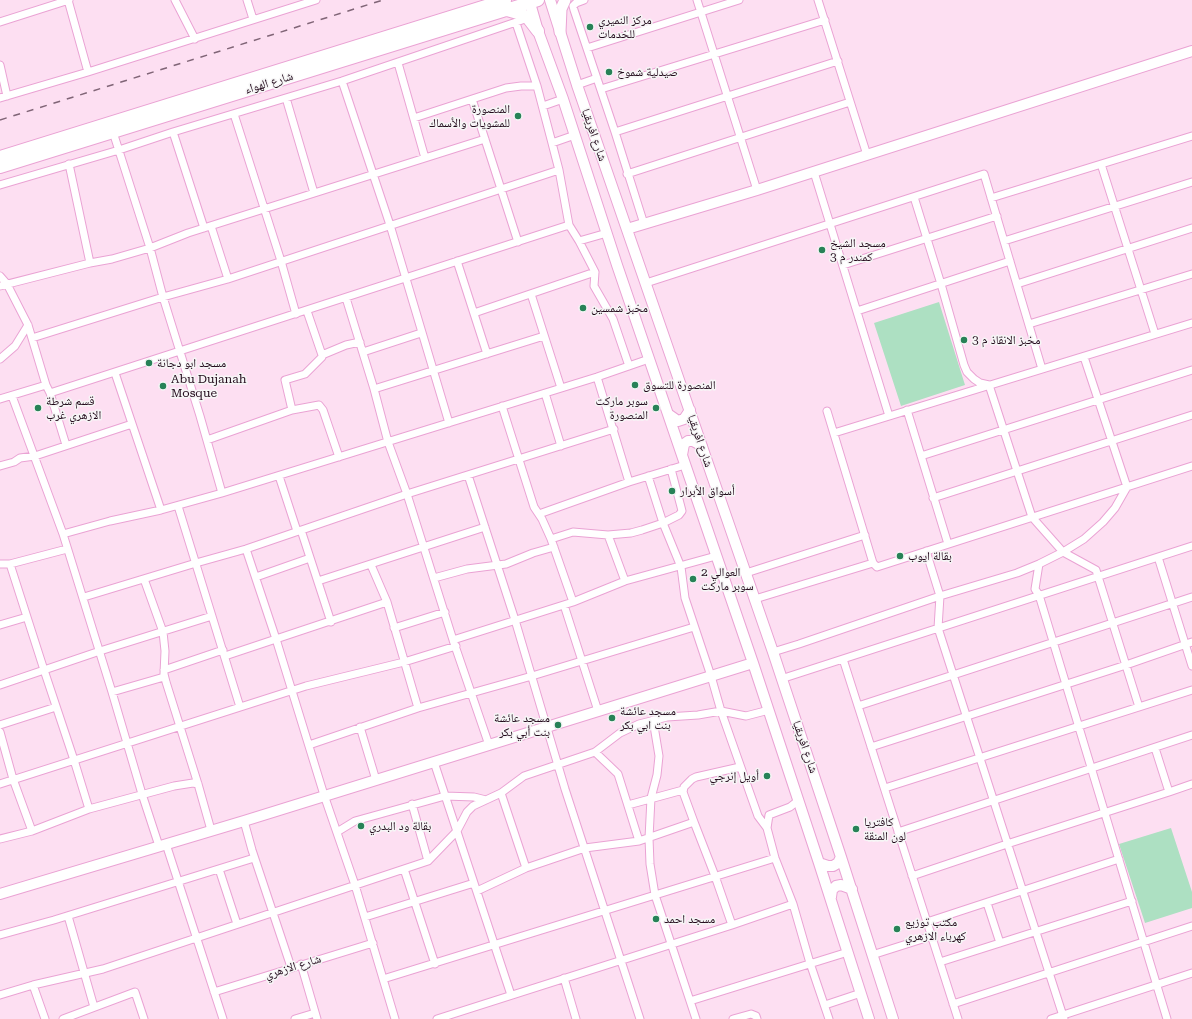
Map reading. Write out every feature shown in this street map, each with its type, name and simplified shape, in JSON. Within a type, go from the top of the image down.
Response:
[{"type":"highway","name":"شارع الهواء","points":[[0,167],[113,132],[504,5],[532,1]]},
{"type":"highway","name":"شارع الهواء","points":[[0,157],[492,2],[504,5]]},
{"type":"highway","points":[[504,5],[512,11],[528,18],[538,31]]},
{"type":"main road","points":[[560,32],[560,15],[565,0]]},
{"type":"street","points":[[0,22],[68,0],[88,72]]},
{"type":"street","points":[[175,0],[195,39]]},
{"type":"street","points":[[247,0],[253,19]]},
{"type":"street","points":[[0,65],[4,97],[195,39],[253,19],[316,0]]},
{"type":"street","name":"شارع افريقيا","points":[[550,0],[577,85],[782,678],[852,889],[893,1019]]},
{"type":"street","points":[[584,0],[573,6],[644,224]]},
{"type":"street","points":[[697,0],[757,190]]},
{"type":"street","points":[[587,48],[740,0]]},
{"type":"street","points":[[818,0],[867,155]]},
{"type":"street","name":"شارع افريقيا","points":[[532,1],[538,31],[563,99],[649,359],[769,710],[831,897],[869,1019]]},
{"type":"street","points":[[0,185],[342,81],[528,18]]},
{"type":"street","points":[[601,89],[824,20]]},
{"type":"street","points":[[516,23],[543,106],[559,170],[569,226],[579,241],[595,272],[594,286],[613,319],[629,366]]},
{"type":"street","points":[[627,229],[757,190],[1192,51]]},
{"type":"street","points":[[615,132],[838,61]]},
{"type":"street","points":[[398,63],[425,158]]},
{"type":"street","points":[[577,85],[596,78]]},
{"type":"street","points":[[342,81],[390,225],[449,423]]},
{"type":"street","points":[[414,118],[511,87],[537,86]]},
{"type":"street","points":[[286,98],[314,193]]},
{"type":"street","points":[[472,99],[518,242]]},
{"type":"street","points":[[543,106],[563,99]]},
{"type":"street","points":[[627,174],[850,102]]},
{"type":"street","points":[[234,114],[281,261],[296,314]]},
{"type":"street","points":[[113,132],[208,440],[222,493]]},
{"type":"street","points":[[173,132],[228,279]]},
{"type":"street","points":[[552,143],[575,135]]},
{"type":"street","points":[[991,198],[1192,136]]},
{"type":"street","points":[[4,285],[90,263],[112,259],[150,248],[188,233],[485,140]]},
{"type":"street","points":[[69,164],[90,263]]},
{"type":"street","points":[[1102,164],[1155,334]]},
{"type":"street","points":[[32,338],[163,297],[228,279],[559,170]]},
{"type":"street","points":[[814,172],[889,416]]},
{"type":"street","points":[[646,283],[984,174],[1042,369]]},
{"type":"street","points":[[1004,241],[1192,182]]},
{"type":"street","points":[[914,197],[964,365],[967,372],[974,379],[980,383],[989,385]]},
{"type":"street","points":[[843,265],[997,216]]},
{"type":"street","points":[[50,393],[569,226]]},
{"type":"street","points":[[1017,284],[1192,228]]},
{"type":"street","points":[[579,241],[607,233]]},
{"type":"street","points":[[856,311],[1010,260]]},
{"type":"street","points":[[457,261],[487,354]]},
{"type":"street","points":[[474,313],[595,272]]},
{"type":"street","points":[[1029,324],[1192,274]]},
{"type":"street","points":[[0,276],[28,325],[66,445]]},
{"type":"street","points":[[531,294],[561,388]]},
{"type":"street","points":[[346,298],[374,388],[388,442],[407,494],[444,612],[489,745]]},
{"type":"street","points":[[307,311],[322,355]]},
{"type":"street","points":[[834,433],[1084,357],[1192,322]]},
{"type":"street","points":[[0,359],[15,346],[28,325]]},
{"type":"street","points":[[363,352],[421,333]]},
{"type":"street","points":[[374,388],[434,371],[544,336]]},
{"type":"street","points":[[292,410],[284,380],[305,374],[322,357],[322,355],[346,345],[360,342]]},
{"type":"street","points":[[773,652],[940,596],[1017,573],[1063,552],[1084,539],[1103,522],[1115,508],[1127,487],[1084,357]]},
{"type":"street","points":[[63,534],[110,521],[178,506],[279,476],[598,377],[649,359]]},
{"type":"street","points":[[921,456],[1192,370]]},
{"type":"street","points":[[115,373],[161,510]]},
{"type":"street","points":[[598,377],[629,482]]},
{"type":"street","points":[[0,399],[46,385]]},
{"type":"street","points":[[989,385],[1032,517],[1063,552],[1096,570],[1139,707]]},
{"type":"street","points":[[545,393],[561,446]]},
{"type":"street","points":[[12,396],[63,534],[84,597],[142,794],[178,882],[223,1019]]},
{"type":"street","points":[[208,440],[292,410],[318,405],[321,406],[339,457]]},
{"type":"street","points":[[502,406],[534,507],[554,546],[573,602]]},
{"type":"street","points":[[668,414],[678,421],[684,419],[690,410]]},
{"type":"street","points":[[907,410],[948,544]]},
{"type":"street","points":[[827,411],[865,535],[874,563],[877,567],[1192,466]]},
{"type":"street","points":[[933,498],[1192,415]]},
{"type":"street","points":[[0,466],[14,462],[20,458],[35,456],[132,424]]},
{"type":"street","points":[[84,597],[246,549],[407,494],[614,429]]},
{"type":"street","points":[[538,514],[671,469],[684,460],[683,447],[688,442],[693,440],[702,446]]},
{"type":"street","points":[[551,539],[573,532],[608,535],[642,530],[663,523],[679,515],[682,511],[671,469]]},
{"type":"street","points":[[468,475],[515,620],[565,789],[640,1019]]},
{"type":"street","points":[[279,476],[332,622]]},
{"type":"street","points":[[648,476],[663,523],[681,567],[685,598],[721,711],[758,816],[766,828],[775,858],[793,904],[810,964],[829,1019]]},
{"type":"street","points":[[178,506],[240,707]]},
{"type":"street","points":[[318,581],[485,527]]},
{"type":"street","points":[[608,535],[625,581]]},
{"type":"street","points":[[746,573],[865,535]]},
{"type":"street","points":[[434,578],[467,569],[511,562],[554,546]]},
{"type":"street","points":[[782,678],[1192,546]]},
{"type":"street","points":[[0,564],[10,564],[67,549]]},
{"type":"street","points":[[246,549],[324,795],[355,885],[395,1019]]},
{"type":"street","points":[[926,551],[940,596],[938,628],[1063,1017]]},
{"type":"street","points":[[0,784],[179,728],[306,686],[404,662],[515,620],[573,602],[625,581],[681,567],[716,556]]},
{"type":"street","points":[[1158,557],[1173,604],[1189,644],[1192,666]]},
{"type":"street","points":[[256,577],[310,558]]},
{"type":"street","points":[[755,599],[874,563]]},
{"type":"street","points":[[10,564],[89,809]]},
{"type":"street","points":[[1039,564],[1035,590],[1038,595],[1066,684],[1167,1019]]},
{"type":"street","points":[[371,565],[386,602],[418,708]]},
{"type":"street","points":[[144,579],[163,632],[165,651],[164,674],[179,728],[198,784],[211,830]]},
{"type":"street","points":[[858,706],[1192,597]]},
{"type":"street","points":[[112,692],[224,653],[276,640],[332,622],[386,602]]},
{"type":"street","points":[[564,605],[598,711]]},
{"type":"street","points":[[394,628],[444,612]]},
{"type":"street","points":[[0,685],[100,651],[212,616]]},
{"type":"street","points":[[0,625],[27,617]]},
{"type":"street","points":[[309,744],[418,708],[582,662],[694,627]]},
{"type":"street","points":[[871,747],[1189,644]]},
{"type":"street","points":[[843,659],[932,936],[956,1018]]},
{"type":"street","points":[[0,894],[244,821],[753,663]]},
{"type":"street","points":[[885,788],[1192,690]]},
{"type":"street","points":[[0,725],[56,707]]},
{"type":"street","points":[[0,996],[33,985],[86,974],[428,861],[457,831],[467,812],[473,806],[501,793],[524,776],[558,763],[587,756],[595,752],[628,728],[652,720],[721,711],[746,716],[769,710]]},
{"type":"street","points":[[652,720],[659,756],[657,775],[651,798],[649,838],[650,864],[655,895],[696,1019]]},
{"type":"street","points":[[360,727],[376,780]]},
{"type":"street","points":[[0,732],[13,779],[32,831]]},
{"type":"street","points":[[898,832],[1192,736]]},
{"type":"street","points":[[1155,748],[1169,792]]},
{"type":"street","points":[[595,752],[618,774],[639,841]]},
{"type":"street","points":[[434,762],[511,995]]},
{"type":"street","points":[[628,805],[683,790],[687,783],[696,777],[740,767]]},
{"type":"street","points":[[0,839],[32,831],[89,809],[142,794],[180,785],[198,784]]},
{"type":"street","points":[[912,876],[1192,784]]},
{"type":"street","points":[[683,790],[732,925]]},
{"type":"street","points":[[501,793],[526,868]]},
{"type":"street","points":[[337,832],[355,821],[367,819],[412,804],[445,796],[474,797],[487,800]]},
{"type":"street","points":[[766,828],[769,815],[790,807],[799,800]]},
{"type":"street","points":[[412,804],[428,861]]},
{"type":"street","points":[[244,821],[254,858],[290,967]]},
{"type":"street","points":[[477,891],[526,868],[585,848],[639,841],[694,822]]},
{"type":"street","points":[[819,862],[828,866],[833,866],[838,863],[841,857]]},
{"type":"street","points":[[0,935],[68,916],[254,858]]},
{"type":"street","points":[[383,979],[775,858]]},
{"type":"street","points":[[927,922],[1119,859]]},
{"type":"street","points":[[219,869],[237,924]]},
{"type":"street","points":[[404,869],[435,964]]},
{"type":"street","points":[[365,917],[474,883]]},
{"type":"street","points":[[831,897],[832,890],[836,886],[841,885],[852,889]]},
{"type":"street","points":[[940,962],[1132,901]]},
{"type":"street","points":[[987,903],[1000,943]]},
{"type":"street","points":[[437,1019],[451,1017],[511,995],[671,945],[793,904]]},
{"type":"street","points":[[68,916],[86,974],[94,1007]]},
{"type":"street","points":[[953,1004],[1192,926]]},
{"type":"street","points":[[872,955],[932,936]]},
{"type":"street","name":"شارع الازهري","points":[[214,992],[373,942]]},
{"type":"street","points":[[690,1001],[848,952]]},
{"type":"street","points":[[295,1019],[316,1016],[301,964]]},
{"type":"street","points":[[1051,1019],[1063,1017],[1192,972]]},
{"type":"street","points":[[564,978],[576,1019]]},
{"type":"street","points":[[33,985],[45,1019]]},
{"type":"street","points":[[63,1019],[135,992],[144,1019]]},
{"type":"street","points":[[825,1005],[861,993]]},
{"type":"street","points":[[732,1019],[751,1014],[756,1016],[758,1019]]},
{"type":"green space","points":[[939,302],[965,385],[901,406],[874,323]]},
{"type":"green space","points":[[1171,828],[1192,892],[1192,908],[1145,923],[1119,844]]},
{"type":"railway","points":[[0,120],[383,0]]},
{"type":"place","name":"مركز النميري للخدمات","points":[[590,27]]},
{"type":"place","name":"صيدلية شموخ","points":[[609,72]]},
{"type":"place","name":"المنصورة للمشويات والأسماك","points":[[518,116]]},
{"type":"place","name":"مسجد الشيخ كمندر م 3","points":[[822,250]]},
{"type":"place","name":"مخبز شمسين","points":[[583,308]]},
{"type":"place","name":"مخبز الانقاذ م 3","points":[[964,340]]},
{"type":"place","name":"مسجد ابو دجانة","points":[[149,363]]},
{"type":"place","name":"المنصورة للتسوق","points":[[635,385]]},
{"type":"place","name":"Abu Dujanah Mosque","points":[[163,386]]},
{"type":"place","name":"قسم شرطة الازهري غرب","points":[[38,408]]},
{"type":"place","name":"سوبر ماركت المنصورة","points":[[656,408]]},
{"type":"place","name":"أسواق الأبرار","points":[[672,491]]},
{"type":"place","name":"بقالة ايوب","points":[[900,556]]},
{"type":"place","name":"العوالي 2 سوبر ماركت","points":[[693,579]]},
{"type":"place","name":"مسجد عائشة بنت ابي بكر","points":[[612,718]]},
{"type":"place","name":"مسجد عائشة بنت أبي بكر","points":[[558,725]]},
{"type":"place","name":"أويل إنرجي","points":[[767,776]]},
{"type":"place","name":"بقالة ود البدري","points":[[361,826]]},
{"type":"place","name":"كافتريا لون المنقة","points":[[856,829]]},
{"type":"place","name":"مسجد احمد","points":[[656,919]]},
{"type":"place","name":"مكتب توزيع كهرباء الازهري","points":[[897,929]]}]
